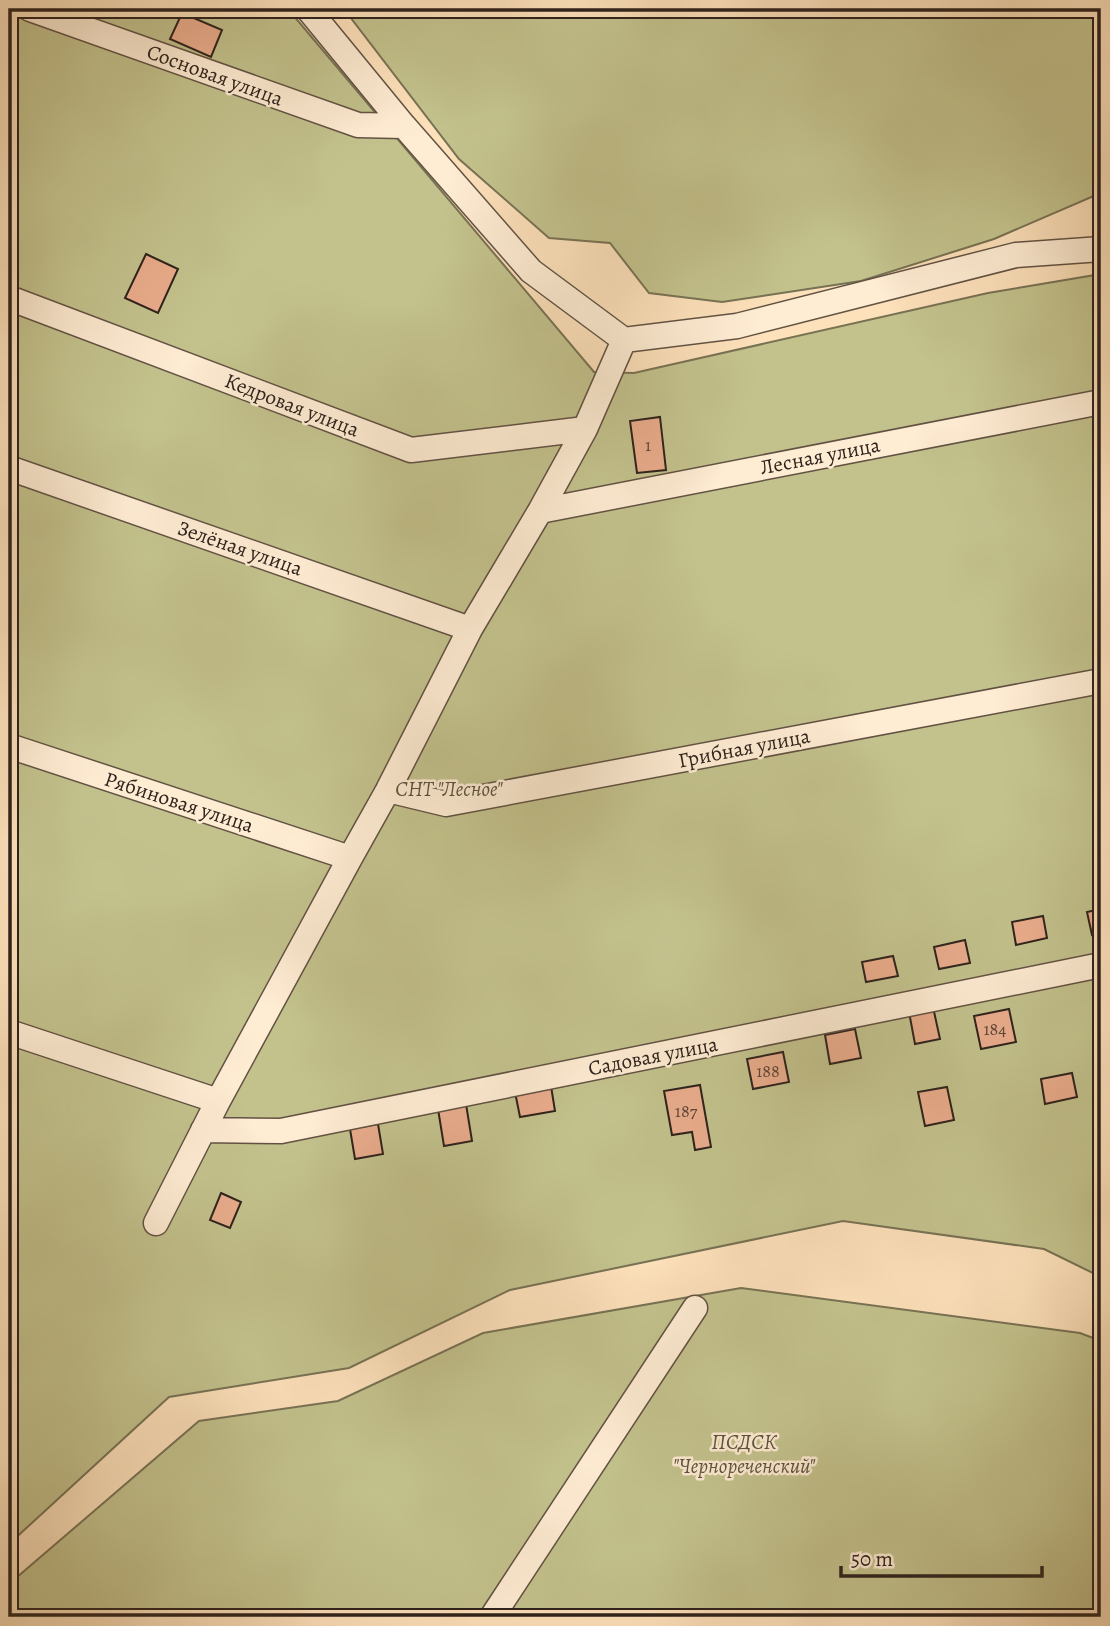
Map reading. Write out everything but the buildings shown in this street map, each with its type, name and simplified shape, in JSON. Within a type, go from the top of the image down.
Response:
[{"type":"street","name":"Сосновая улица","points":[[30,9],[358,125],[404,126]]},
{"type":"street","points":[[308,9],[404,126],[531,271],[624,340],[737,326],[1016,255],[1101,249]]},
{"type":"street","name":"Кедровая улица","points":[[9,298],[411,450],[585,429]]},
{"type":"street","points":[[156,1223],[218,1101],[388,790],[470,629],[585,429],[624,340]]},
{"type":"street","name":"Лесная улица","points":[[540,511],[1101,402]]},
{"type":"street","name":"Зелёная улица","points":[[9,468],[470,629]]},
{"type":"street","name":"Грибная улица","points":[[388,790],[446,804],[1101,681]]},
{"type":"street","name":"Рябиновая улица","points":[[9,746],[349,858]]},
{"type":"street","name":"Садовая улица","points":[[203,1130],[281,1131],[1101,965]]},
{"type":"street","points":[[9,1032],[218,1101]]},
{"type":"street","points":[[503,1615],[695,1308]]},
{"type":"green space","name":"СНТ \"Лесное\"","points":[[9,9],[288,9],[594,372],[634,373],[988,293],[1101,274],[1101,1277],[1044,1249],[843,1221],[510,1290],[349,1368],[169,1397],[9,1544]]},
{"type":"green space","points":[[344,9],[1101,9],[1101,201],[1096,195],[994,239],[861,281],[722,302],[649,293],[610,243],[549,238],[459,159]]},
{"type":"green space","name":"ПСДСК \"Чернореченский\"","points":[[741,1288],[1080,1333],[1101,1341],[1101,1617],[9,1617],[9,1584],[199,1421],[338,1401],[483,1333]]}]
